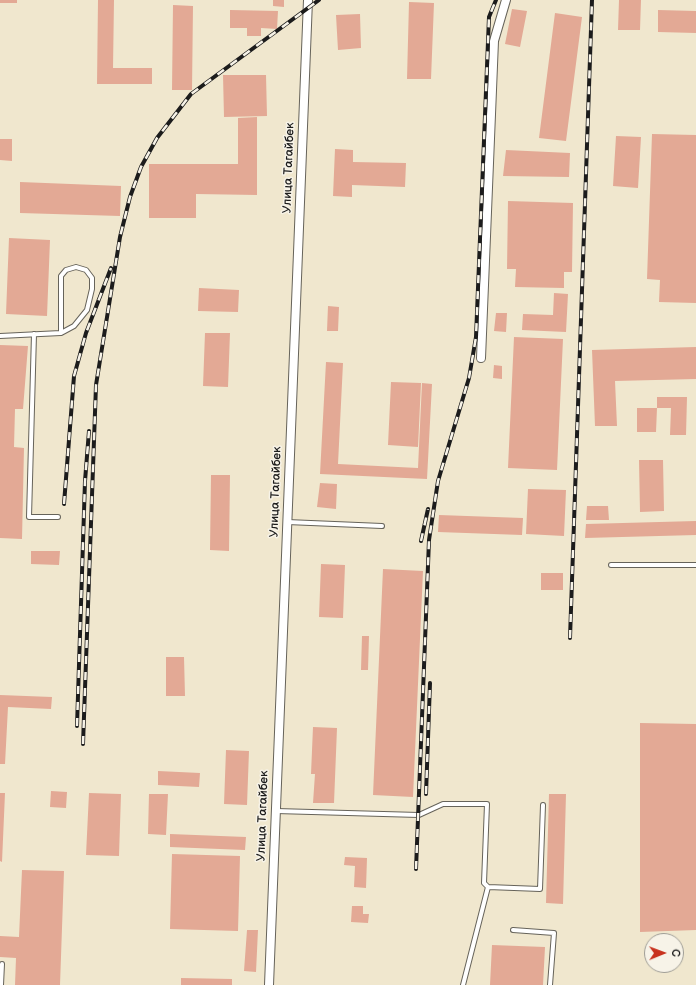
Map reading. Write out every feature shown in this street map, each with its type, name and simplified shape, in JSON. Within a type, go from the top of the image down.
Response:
[{"type":"street","name":"Улица Тагайбек","points":[[269,985],[308,0]]},
{"type":"street","points":[[482,358],[494,41],[506,0]]},
{"type":"lane","points":[[0,336],[61,333],[78,322],[87,310],[91,300],[92,278],[86,270],[76,267],[66,270],[61,276],[61,333]]},
{"type":"lane","points":[[34,334],[29,518],[58,517]]},
{"type":"lane","points":[[287,522],[382,526]]},
{"type":"lane","points":[[611,565],[696,565]]},
{"type":"lane","points":[[276,811],[418,815],[443,804],[487,804],[484,883],[488,887],[540,889],[543,805]]},
{"type":"lane","points":[[463,985],[488,887]]},
{"type":"lane","points":[[513,930],[554,933],[550,985]]},
{"type":"lane","points":[[1,985],[2,964]]},
{"type":"building","points":[[0,0],[17,0],[17,3],[0,3]]},
{"type":"building","points":[[98,0],[114,0],[113,68],[152,68],[152,84],[97,84]]},
{"type":"building","points":[[273,0],[284,0],[284,7],[273,6]]},
{"type":"building","points":[[619,0],[641,0],[640,30],[618,30]]},
{"type":"building","points":[[409,2],[434,3],[431,79],[407,79]]},
{"type":"building","points":[[173,5],[193,6],[192,90],[172,90]]},
{"type":"building","points":[[512,9],[527,11],[520,47],[505,44]]},
{"type":"building","points":[[230,10],[278,11],[277,29],[261,28],[261,36],[247,36],[247,28],[230,28]]},
{"type":"building","points":[[658,10],[696,11],[696,33],[658,32]]},
{"type":"building","points":[[555,13],[582,17],[566,141],[539,138]]},
{"type":"building","points":[[360,14],[361,48],[338,50],[336,15]]},
{"type":"building","points":[[223,75],[266,75],[267,116],[224,117]]},
{"type":"building","points":[[257,117],[257,195],[196,194],[196,218],[149,218],[149,164],[238,164],[238,118]]},
{"type":"building","points":[[652,134],[696,135],[696,303],[659,302],[660,280],[647,279]]},
{"type":"building","points":[[616,136],[641,137],[638,188],[613,186]]},
{"type":"building","points":[[0,139],[12,139],[12,161],[0,160]]},
{"type":"building","points":[[335,149],[353,150],[353,162],[406,163],[405,187],[352,185],[352,197],[333,196]]},
{"type":"building","points":[[506,150],[570,153],[569,177],[503,176]]},
{"type":"building","points":[[20,182],[121,186],[120,216],[20,213]]},
{"type":"building","points":[[508,201],[573,203],[572,272],[564,272],[564,288],[515,287],[516,269],[507,269]]},
{"type":"building","points":[[9,238],[50,240],[47,316],[6,314]]},
{"type":"building","points":[[199,288],[239,290],[238,312],[198,311]]},
{"type":"building","points":[[554,293],[568,294],[566,332],[522,330],[523,314],[553,315]]},
{"type":"building","points":[[328,306],[339,307],[338,331],[327,331]]},
{"type":"building","points":[[496,313],[507,313],[506,332],[494,331]]},
{"type":"building","points":[[205,333],[230,333],[228,387],[203,386]]},
{"type":"building","points":[[514,337],[563,339],[557,470],[508,468]]},
{"type":"building","points":[[0,345],[28,346],[23,409],[15,409],[14,447],[24,448],[22,539],[0,538]]},
{"type":"building","points":[[696,347],[696,379],[615,381],[617,426],[595,426],[592,350]]},
{"type":"building","points":[[326,362],[343,363],[338,464],[418,468],[422,383],[432,384],[427,479],[320,474]]},
{"type":"building","points":[[494,365],[502,366],[502,379],[493,378]]},
{"type":"building","points":[[391,382],[421,383],[418,447],[388,445]]},
{"type":"building","points":[[657,397],[687,397],[686,435],[670,435],[671,408],[657,408]]},
{"type":"building","points":[[637,408],[657,408],[656,432],[637,432]]},
{"type":"building","points":[[639,460],[663,460],[664,511],[640,512]]},
{"type":"building","points":[[211,475],[230,475],[229,551],[210,550]]},
{"type":"building","points":[[320,483],[337,484],[336,509],[317,507]]},
{"type":"building","points":[[528,489],[566,490],[564,536],[526,534]]},
{"type":"building","points":[[587,506],[608,506],[609,520],[586,520]]},
{"type":"building","points":[[439,515],[523,518],[522,535],[438,532]]},
{"type":"building","points":[[696,521],[696,535],[585,538],[586,524]]},
{"type":"building","points":[[31,551],[60,551],[59,565],[31,564]]},
{"type":"building","points":[[321,564],[345,565],[343,618],[319,617]]},
{"type":"building","points":[[383,569],[423,571],[413,797],[373,795]]},
{"type":"building","points":[[541,573],[563,573],[563,590],[541,590]]},
{"type":"building","points":[[362,636],[369,636],[368,670],[361,670]]},
{"type":"building","points":[[166,657],[184,657],[185,696],[166,696]]},
{"type":"building","points":[[0,695],[52,697],[51,709],[8,707],[5,764],[0,764]]},
{"type":"building","points":[[640,723],[696,724],[696,930],[640,932]]},
{"type":"building","points":[[313,727],[337,728],[334,803],[313,803],[315,774],[311,774]]},
{"type":"building","points":[[226,750],[249,751],[247,805],[224,804]]},
{"type":"building","points":[[158,771],[200,773],[199,787],[158,785]]},
{"type":"building","points":[[51,791],[67,792],[66,808],[50,807]]},
{"type":"building","points":[[0,793],[5,793],[2,862],[0,861]]},
{"type":"building","points":[[89,793],[121,794],[119,856],[86,855]]},
{"type":"building","points":[[149,794],[168,794],[166,835],[148,834]]},
{"type":"building","points":[[549,794],[566,794],[563,904],[546,903]]},
{"type":"building","points":[[170,834],[246,837],[245,850],[170,847]]},
{"type":"building","points":[[172,854],[240,856],[238,931],[170,929]]},
{"type":"building","points":[[345,857],[367,858],[366,888],[354,887],[355,866],[344,865]]},
{"type":"building","points":[[22,870],[64,871],[60,985],[15,985],[16,958],[0,957],[0,936],[19,937]]},
{"type":"building","points":[[352,906],[363,906],[363,914],[369,914],[368,923],[351,922]]},
{"type":"building","points":[[247,930],[258,930],[256,972],[244,971]]},
{"type":"building","points":[[492,945],[545,947],[543,985],[490,985]]},
{"type":"building","points":[[181,978],[232,979],[232,985],[181,985]]},
{"type":"railway","points":[[83,744],[96,385],[120,237],[130,197],[141,167],[157,138],[191,94],[319,0]]},
{"type":"railway","points":[[416,869],[429,540],[438,481],[469,378],[476,337],[489,17],[496,0]]},
{"type":"railway","points":[[570,638],[592,0]]},
{"type":"railway","points":[[64,504],[74,376],[86,333],[111,268]]},
{"type":"railway","points":[[77,726],[85,481],[89,431]]},
{"type":"railway","points":[[421,541],[428,509]]},
{"type":"railway","points":[[426,794],[430,683]]}]
